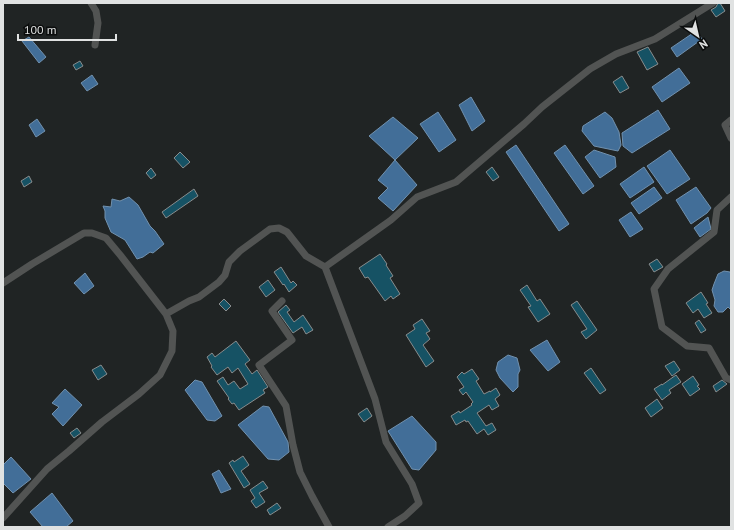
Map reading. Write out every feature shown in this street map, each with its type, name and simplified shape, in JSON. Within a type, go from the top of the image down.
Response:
[{"type":"street","points":[[91,3],[96,12],[98,23],[95,45]]},
{"type":"street","points":[[325,267],[391,220],[417,197],[456,182],[542,107],[590,69],[616,54],[655,39],[713,3]]},
{"type":"street","points":[[731,120],[725,125],[731,138]]},
{"type":"street","points":[[731,197],[717,210],[714,232],[668,269],[654,289],[662,327],[687,346],[709,348],[726,378],[731,380]]},
{"type":"street","points":[[166,314],[199,297],[219,282],[225,275],[229,262],[270,229],[279,228],[287,232],[306,256],[325,267],[375,399],[386,442],[412,484],[419,503],[405,516],[388,527]]},
{"type":"street","points":[[3,283],[84,233],[92,233],[106,238],[121,256],[166,314],[173,331],[172,351],[160,375],[47,469],[3,518]]},
{"type":"street","points":[[282,301],[272,311],[292,340],[258,365],[286,406],[293,445],[300,472],[329,527]]},
{"type":"water","points":[[696,31],[702,39],[677,57],[671,48]]},
{"type":"water","points":[[29,37],[46,57],[39,63],[22,41]]},
{"type":"water","points":[[679,68],[690,83],[662,102],[652,87]]},
{"type":"water","points":[[92,75],[98,84],[87,91],[81,83]]},
{"type":"water","points":[[471,97],[485,121],[472,131],[459,105]]},
{"type":"water","points":[[658,110],[670,129],[632,153],[623,146],[622,133]]},
{"type":"water","points":[[438,112],[456,140],[439,152],[420,124]]},
{"type":"water","points":[[605,112],[612,118],[619,132],[621,145],[618,151],[594,146],[582,131],[583,126]]},
{"type":"water","points":[[393,117],[418,138],[395,160],[369,136]]},
{"type":"water","points":[[37,119],[45,131],[36,137],[29,125]]},
{"type":"water","points":[[516,145],[569,224],[559,231],[506,152]]},
{"type":"water","points":[[565,145],[594,186],[583,194],[554,153]]},
{"type":"water","points":[[594,150],[615,157],[616,167],[600,178],[585,157]]},
{"type":"water","points":[[670,150],[690,179],[667,194],[647,166]]},
{"type":"water","points":[[395,160],[417,185],[393,211],[378,198],[388,188],[378,180]]},
{"type":"water","points":[[644,167],[654,182],[630,198],[620,184]]},
{"type":"water","points":[[654,187],[662,198],[639,214],[631,203]]},
{"type":"water","points":[[696,187],[711,208],[707,213],[691,224],[676,200]]},
{"type":"water","points":[[129,197],[138,205],[150,226],[164,244],[153,253],[150,252],[137,259],[125,240],[111,232],[105,218],[103,206],[111,207],[112,199],[120,201]]},
{"type":"water","points":[[631,212],[643,229],[630,237],[619,220]]},
{"type":"water","points":[[708,217],[711,229],[700,237],[694,228]]},
{"type":"water","points":[[724,271],[730,272],[731,274],[731,310],[728,307],[723,312],[718,312],[714,306],[715,300],[712,290],[718,274]]},
{"type":"water","points":[[85,273],[94,286],[84,294],[74,283]]},
{"type":"water","points":[[547,340],[560,362],[548,371],[530,350]]},
{"type":"water","points":[[508,355],[517,358],[520,370],[518,374],[518,387],[513,392],[500,378],[496,370],[498,362]]},
{"type":"water","points":[[195,380],[202,382],[222,416],[215,421],[207,420],[185,390]]},
{"type":"water","points":[[65,389],[82,405],[63,426],[52,414],[59,407],[52,403]]},
{"type":"water","points":[[263,406],[269,407],[288,442],[289,452],[279,460],[268,459],[238,425]]},
{"type":"water","points":[[412,416],[436,442],[436,450],[419,470],[412,469],[388,431]]},
{"type":"water","points":[[11,457],[31,479],[13,493],[3,483],[3,465]]},
{"type":"water","points":[[219,470],[231,489],[221,493],[212,474]]},
{"type":"water","points":[[52,493],[73,521],[66,527],[43,527],[30,512]]},
{"type":"building","points":[[718,3],[720,3],[725,11],[716,17],[711,10],[716,7]]},
{"type":"building","points":[[648,47],[658,64],[647,70],[637,52]]},
{"type":"building","points":[[80,61],[83,66],[76,70],[73,65]]},
{"type":"building","points":[[622,76],[629,88],[620,93],[613,82]]},
{"type":"building","points":[[180,152],[190,162],[183,168],[174,158]]},
{"type":"building","points":[[492,167],[499,177],[493,181],[486,172]]},
{"type":"building","points":[[151,168],[156,175],[151,179],[146,173]]},
{"type":"building","points":[[29,176],[32,182],[24,187],[21,181]]},
{"type":"building","points":[[194,189],[198,196],[166,218],[162,212]]},
{"type":"building","points":[[380,254],[393,276],[390,278],[400,294],[393,299],[391,296],[385,301],[368,277],[365,278],[359,268]]},
{"type":"building","points":[[657,259],[663,267],[654,272],[649,264]]},
{"type":"building","points":[[281,267],[291,283],[293,281],[297,285],[289,292],[274,272]]},
{"type":"building","points":[[268,280],[275,290],[266,297],[259,287]]},
{"type":"building","points":[[527,285],[537,301],[540,299],[550,314],[538,322],[528,307],[531,306],[520,290]]},
{"type":"building","points":[[701,292],[712,313],[704,318],[698,309],[693,313],[686,303]]},
{"type":"building","points":[[224,299],[231,306],[226,311],[219,304]]},
{"type":"building","points":[[577,301],[597,330],[586,339],[581,332],[587,329],[571,305]]},
{"type":"building","points":[[286,305],[290,310],[287,312],[294,322],[303,315],[313,330],[306,334],[302,327],[293,333],[278,312]]},
{"type":"building","points":[[422,319],[430,331],[426,333],[430,339],[423,345],[434,361],[426,367],[406,335],[415,329],[413,325]]},
{"type":"building","points":[[699,320],[706,330],[701,333],[695,323]]},
{"type":"building","points":[[236,341],[250,360],[245,364],[252,374],[257,370],[268,387],[263,390],[265,393],[239,410],[234,403],[232,404],[228,399],[229,398],[217,381],[223,377],[228,385],[234,381],[240,389],[248,384],[238,368],[232,373],[228,367],[217,375],[211,367],[212,366],[207,357],[212,353],[215,357]]},
{"type":"building","points":[[674,361],[680,370],[672,376],[665,366]]},
{"type":"building","points":[[101,365],[107,374],[98,380],[92,370]]},
{"type":"building","points":[[591,368],[606,390],[600,394],[584,373]]},
{"type":"building","points":[[472,369],[479,379],[476,381],[484,394],[496,388],[500,395],[495,399],[499,406],[492,410],[489,405],[477,413],[486,426],[492,423],[496,430],[488,435],[484,429],[477,434],[468,421],[466,422],[465,420],[456,425],[451,416],[459,411],[460,413],[472,405],[471,404],[473,402],[466,392],[463,395],[459,390],[464,387],[457,377],[462,372],[464,374]]},
{"type":"building","points":[[676,375],[681,382],[669,390],[671,393],[662,400],[654,389]]},
{"type":"building","points":[[693,376],[699,385],[697,386],[700,389],[690,396],[682,384]]},
{"type":"building","points":[[722,380],[727,384],[716,392],[713,386]]},
{"type":"building","points":[[657,399],[663,408],[651,417],[645,408]]},
{"type":"building","points":[[367,408],[372,416],[364,422],[358,414]]},
{"type":"building","points":[[77,428],[81,433],[74,438],[70,433]]},
{"type":"building","points":[[243,456],[249,465],[241,471],[250,484],[244,488],[229,463],[233,460],[234,462]]},
{"type":"building","points":[[263,481],[268,488],[259,493],[265,502],[256,508],[251,501],[255,498],[250,490]]},
{"type":"building","points":[[277,503],[281,508],[270,515],[267,510]]}]
